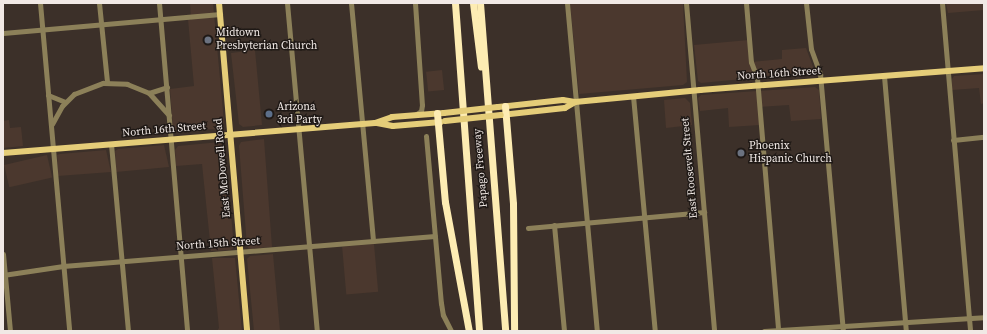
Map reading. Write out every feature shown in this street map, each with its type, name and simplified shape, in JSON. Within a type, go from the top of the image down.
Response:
[{"type":"highway","name":"Papago Freeway","points":[[456,3],[479,331]]},
{"type":"highway","points":[[473,3],[485,87]]},
{"type":"highway","name":"Papago Freeway","points":[[480,3],[504,331]]},
{"type":"highway","points":[[501,107],[513,204],[514,331]]},
{"type":"highway","points":[[440,113],[445,206],[469,331]]},
{"type":"main road","name":"East McDowell Road","points":[[219,3],[247,331]]},
{"type":"main road","name":"North 16th Street","points":[[375,123],[392,117],[563,100],[575,102],[693,90],[984,68]]},
{"type":"main road","name":"North 16th Street","points":[[3,153],[375,123],[393,126],[441,122],[565,108],[575,102]]},
{"type":"street","points":[[40,3],[69,331]]},
{"type":"street","points":[[99,3],[107,82]]},
{"type":"street","points":[[159,3],[187,331]]},
{"type":"street","points":[[287,3],[317,331]]},
{"type":"street","points":[[351,3],[373,242]]},
{"type":"street","points":[[415,3],[422,105],[421,111],[416,115]]},
{"type":"street","points":[[567,3],[597,331]]},
{"type":"street","name":"East Roosevelt Street","points":[[686,3],[714,331]]},
{"type":"street","points":[[746,3],[751,62],[757,86],[778,330]]},
{"type":"street","points":[[806,3],[810,41],[817,61],[820,81],[843,329]]},
{"type":"street","points":[[942,3],[970,331]]},
{"type":"street","points":[[3,33],[220,14]]},
{"type":"street","points":[[884,76],[906,331]]},
{"type":"street","points":[[51,125],[66,102],[81,90],[107,82],[127,84],[149,92],[169,115]]},
{"type":"street","points":[[149,92],[167,87]]},
{"type":"street","points":[[48,95],[66,102]]},
{"type":"street","points":[[633,96],[655,331]]},
{"type":"street","points":[[426,136],[442,310],[451,331]]},
{"type":"street","points":[[953,140],[984,137]]},
{"type":"street","points":[[111,144],[128,331]]},
{"type":"street","points":[[528,228],[704,212]]},
{"type":"street","points":[[554,226],[564,331]]},
{"type":"street","name":"North 15th Street","points":[[4,275],[63,266],[240,253],[435,236]]},
{"type":"street","points":[[3,254],[10,331]]},
{"type":"street","points":[[764,331],[843,329],[906,322],[984,317]]},
{"type":"shaded area","points":[[190,3],[213,3],[224,122],[219,129],[184,130],[176,133],[173,130],[170,89],[194,86],[188,19],[191,20]]},
{"type":"shaded area","points":[[570,3],[683,3],[687,82],[683,85],[579,94]]},
{"type":"shaded area","points":[[946,3],[984,3],[984,10],[948,13]]},
{"type":"shaded area","points":[[749,40],[751,62],[782,59],[782,50],[806,48],[815,72],[701,83],[698,81],[694,45]]},
{"type":"shaded area","points":[[255,50],[262,125],[243,127],[239,124],[231,53]]},
{"type":"shaded area","points":[[442,70],[444,90],[428,92],[426,72]]},
{"type":"shaded area","points":[[984,74],[984,103],[981,104],[979,88],[952,90],[952,79],[954,76]]},
{"type":"shaded area","points":[[815,87],[819,90],[821,119],[791,121],[789,105],[759,107],[760,125],[729,127],[728,108],[700,111],[698,98],[701,95]]},
{"type":"shaded area","points":[[685,98],[690,103],[692,125],[666,128],[664,100]]},
{"type":"shaded area","points":[[9,120],[10,128],[21,127],[23,146],[3,148],[3,121]]},
{"type":"shaded area","points":[[264,139],[272,247],[249,249],[247,246],[239,146],[241,142]]},
{"type":"shaded area","points":[[220,142],[225,148],[234,247],[231,250],[211,251],[202,164],[176,166],[175,150],[178,146]]},
{"type":"shaded area","points":[[164,145],[169,167],[116,172],[115,151],[118,149]]},
{"type":"shaded area","points":[[106,150],[111,172],[58,176],[57,155]]},
{"type":"shaded area","points":[[47,155],[52,177],[9,187],[4,165]]},
{"type":"shaded area","points":[[374,244],[378,292],[346,295],[342,247]]},
{"type":"shaded area","points":[[273,254],[280,331],[254,331],[247,259],[250,256]]},
{"type":"shaded area","points":[[212,258],[235,258],[242,331],[217,331],[219,328]]},
{"type":"place","name":"Midtown Presbyterian Church","points":[[208,40]]},
{"type":"place","name":"Arizona 3rd Party","points":[[269,114]]},
{"type":"place","name":"Phoenix Hispanic Church","points":[[741,153]]}]
